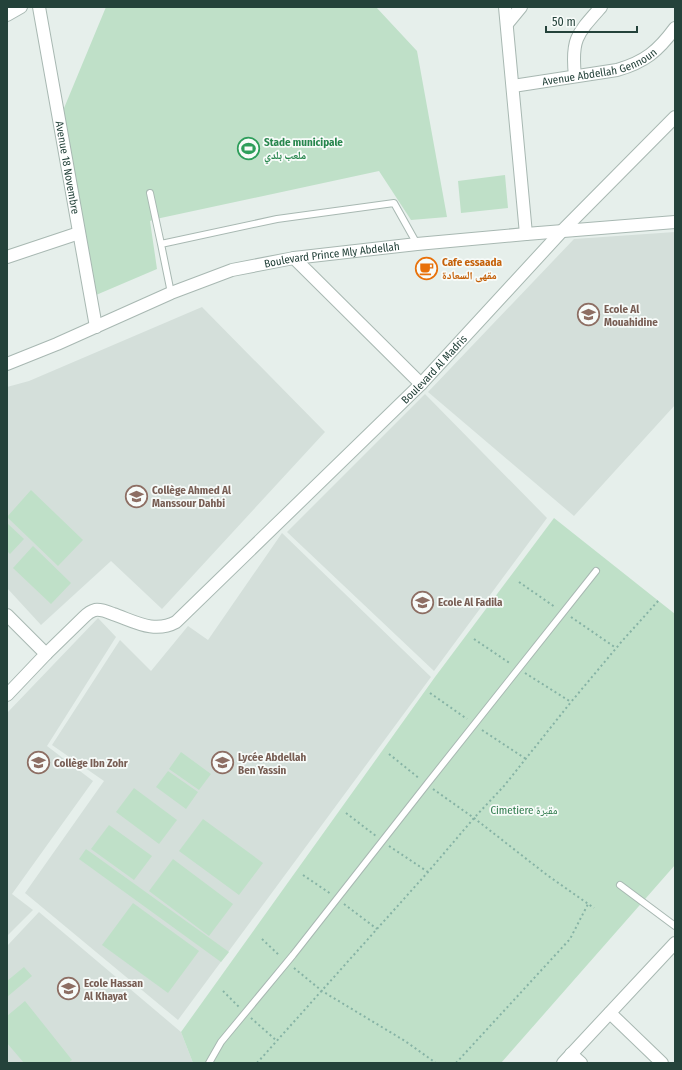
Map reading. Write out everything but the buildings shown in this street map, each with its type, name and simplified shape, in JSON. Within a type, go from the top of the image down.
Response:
[{"type":"street","points":[[7,15],[21,7]]},
{"type":"street","name":"Avenue 18 Novembre","points":[[38,7],[96,328]]},
{"type":"street","points":[[505,7],[526,234]]},
{"type":"street","points":[[507,24],[520,7]]},
{"type":"street","points":[[575,76],[573,57],[574,47],[583,28],[601,7]]},
{"type":"street","name":"Avenue Abdellah Gennoun","points":[[512,86],[617,70],[631,66],[645,59],[657,50],[675,28]]},
{"type":"street","name":"Boulevard Al Madris","points":[[46,654],[84,617],[96,610],[156,628],[169,626],[185,614],[422,384],[562,231],[675,117]]},
{"type":"street","name":"Boulevard Prince Mly Abdellah","points":[[7,364],[96,328],[171,293],[232,270],[294,258],[417,244],[675,222]]},
{"type":"street","points":[[7,256],[79,233]]},
{"type":"street","points":[[294,258],[422,384]]},
{"type":"street","points":[[7,615],[46,654],[7,695]]},
{"type":"street","points":[[563,1063],[675,943]]},
{"type":"street","points":[[610,1013],[662,1063]]},
{"type":"street","points":[[572,1054],[581,1063]]},
{"type":"lane","points":[[150,193],[171,293]]},
{"type":"lane","points":[[161,244],[277,219],[394,203],[417,244]]},
{"type":"lane","points":[[209,1063],[221,1042],[287,962],[596,571]]},
{"type":"lane","points":[[620,885],[675,926]]},
{"type":"path","points":[[257,1063],[504,786],[571,702],[659,600]]},
{"type":"path","points":[[389,754],[547,875],[594,908]]},
{"type":"path","points":[[456,1063],[570,940],[588,904]]},
{"type":"path","points":[[262,939],[322,991],[405,1041],[436,1063]]},
{"type":"shaded area","name":"Ecole Al Mouahidine","points":[[675,232],[675,405],[574,516],[428,392],[574,239]]},
{"type":"shaded area","name":"Collège Ahmed Al Manssour Dahbi","points":[[202,307],[325,432],[162,609],[111,561],[41,625],[7,588],[7,387],[29,381]]},
{"type":"shaded area","name":"Ecole Al Fadila","points":[[425,394],[547,518],[434,671],[287,532]]},
{"type":"shaded area","name":"Lycée Abdellah Ben Yassin","points":[[282,533],[431,677],[178,1020],[25,893],[104,781],[52,745],[120,640],[151,671],[188,626],[208,640]]},
{"type":"shaded area","name":"Collège Ibn Zohr","points":[[98,618],[116,637],[47,746],[93,781],[12,894],[33,910],[7,936],[7,713]]},
{"type":"shaded area","name":"Ecole Hassan Al Khayat","points":[[39,912],[181,1032],[193,1063],[7,1063],[7,946]]},
{"type":"green space","name":"Stade municipale ملعب بلدي","points":[[106,7],[376,7],[417,51],[447,217],[411,220],[379,171],[156,219],[150,221],[157,269],[89,298],[57,125]]},
{"type":"green space","points":[[505,175],[508,208],[461,213],[458,181]]},
{"type":"green space","points":[[31,490],[83,540],[58,566],[7,517]]},
{"type":"green space","name":"Cimetiere مقبرة","points":[[554,518],[675,614],[675,865],[501,1063],[193,1063],[181,1032],[435,677]]},
{"type":"green space","points":[[7,523],[24,539],[10,554],[7,551]]},
{"type":"green space","points":[[33,546],[71,583],[51,604],[13,568]]},
{"type":"green space","points":[[181,752],[211,774],[199,790],[169,769]]},
{"type":"green space","points":[[168,771],[198,792],[186,809],[156,787]]},
{"type":"green space","points":[[134,788],[177,820],[159,844],[116,812]]},
{"type":"green space","points":[[203,819],[263,863],[239,895],[179,851]]},
{"type":"green space","points":[[109,825],[152,856],[134,880],[91,849]]},
{"type":"green space","points":[[86,849],[229,952],[221,962],[79,859]]},
{"type":"green space","points":[[173,859],[233,904],[209,936],[149,891]]},
{"type":"green space","points":[[133,903],[199,951],[168,993],[102,945]]},
{"type":"green space","points":[[24,967],[32,976],[7,997],[7,981]]},
{"type":"green space","points":[[25,1001],[72,1060],[68,1063],[24,1063],[7,1043],[7,1016]]},
{"type":"place","name":"Stade municipale ملعب بلدي","points":[[248,148]]},
{"type":"place","name":"Cafe essaada مقهى السعادة","points":[[427,268]]},
{"type":"place","name":"Ecole Al Mouahidine","points":[[588,315]]},
{"type":"place","name":"Collège Ahmed Al Manssour Dahbi","points":[[136,496]]},
{"type":"place","name":"Ecole Al Fadila","points":[[423,602]]},
{"type":"place","name":"Collège Ibn Zohr","points":[[38,763]]},
{"type":"place","name":"Lycée Abdellah Ben Yassin","points":[[223,763]]},
{"type":"place","name":"Ecole Hassan Al Khayat","points":[[69,989]]}]
